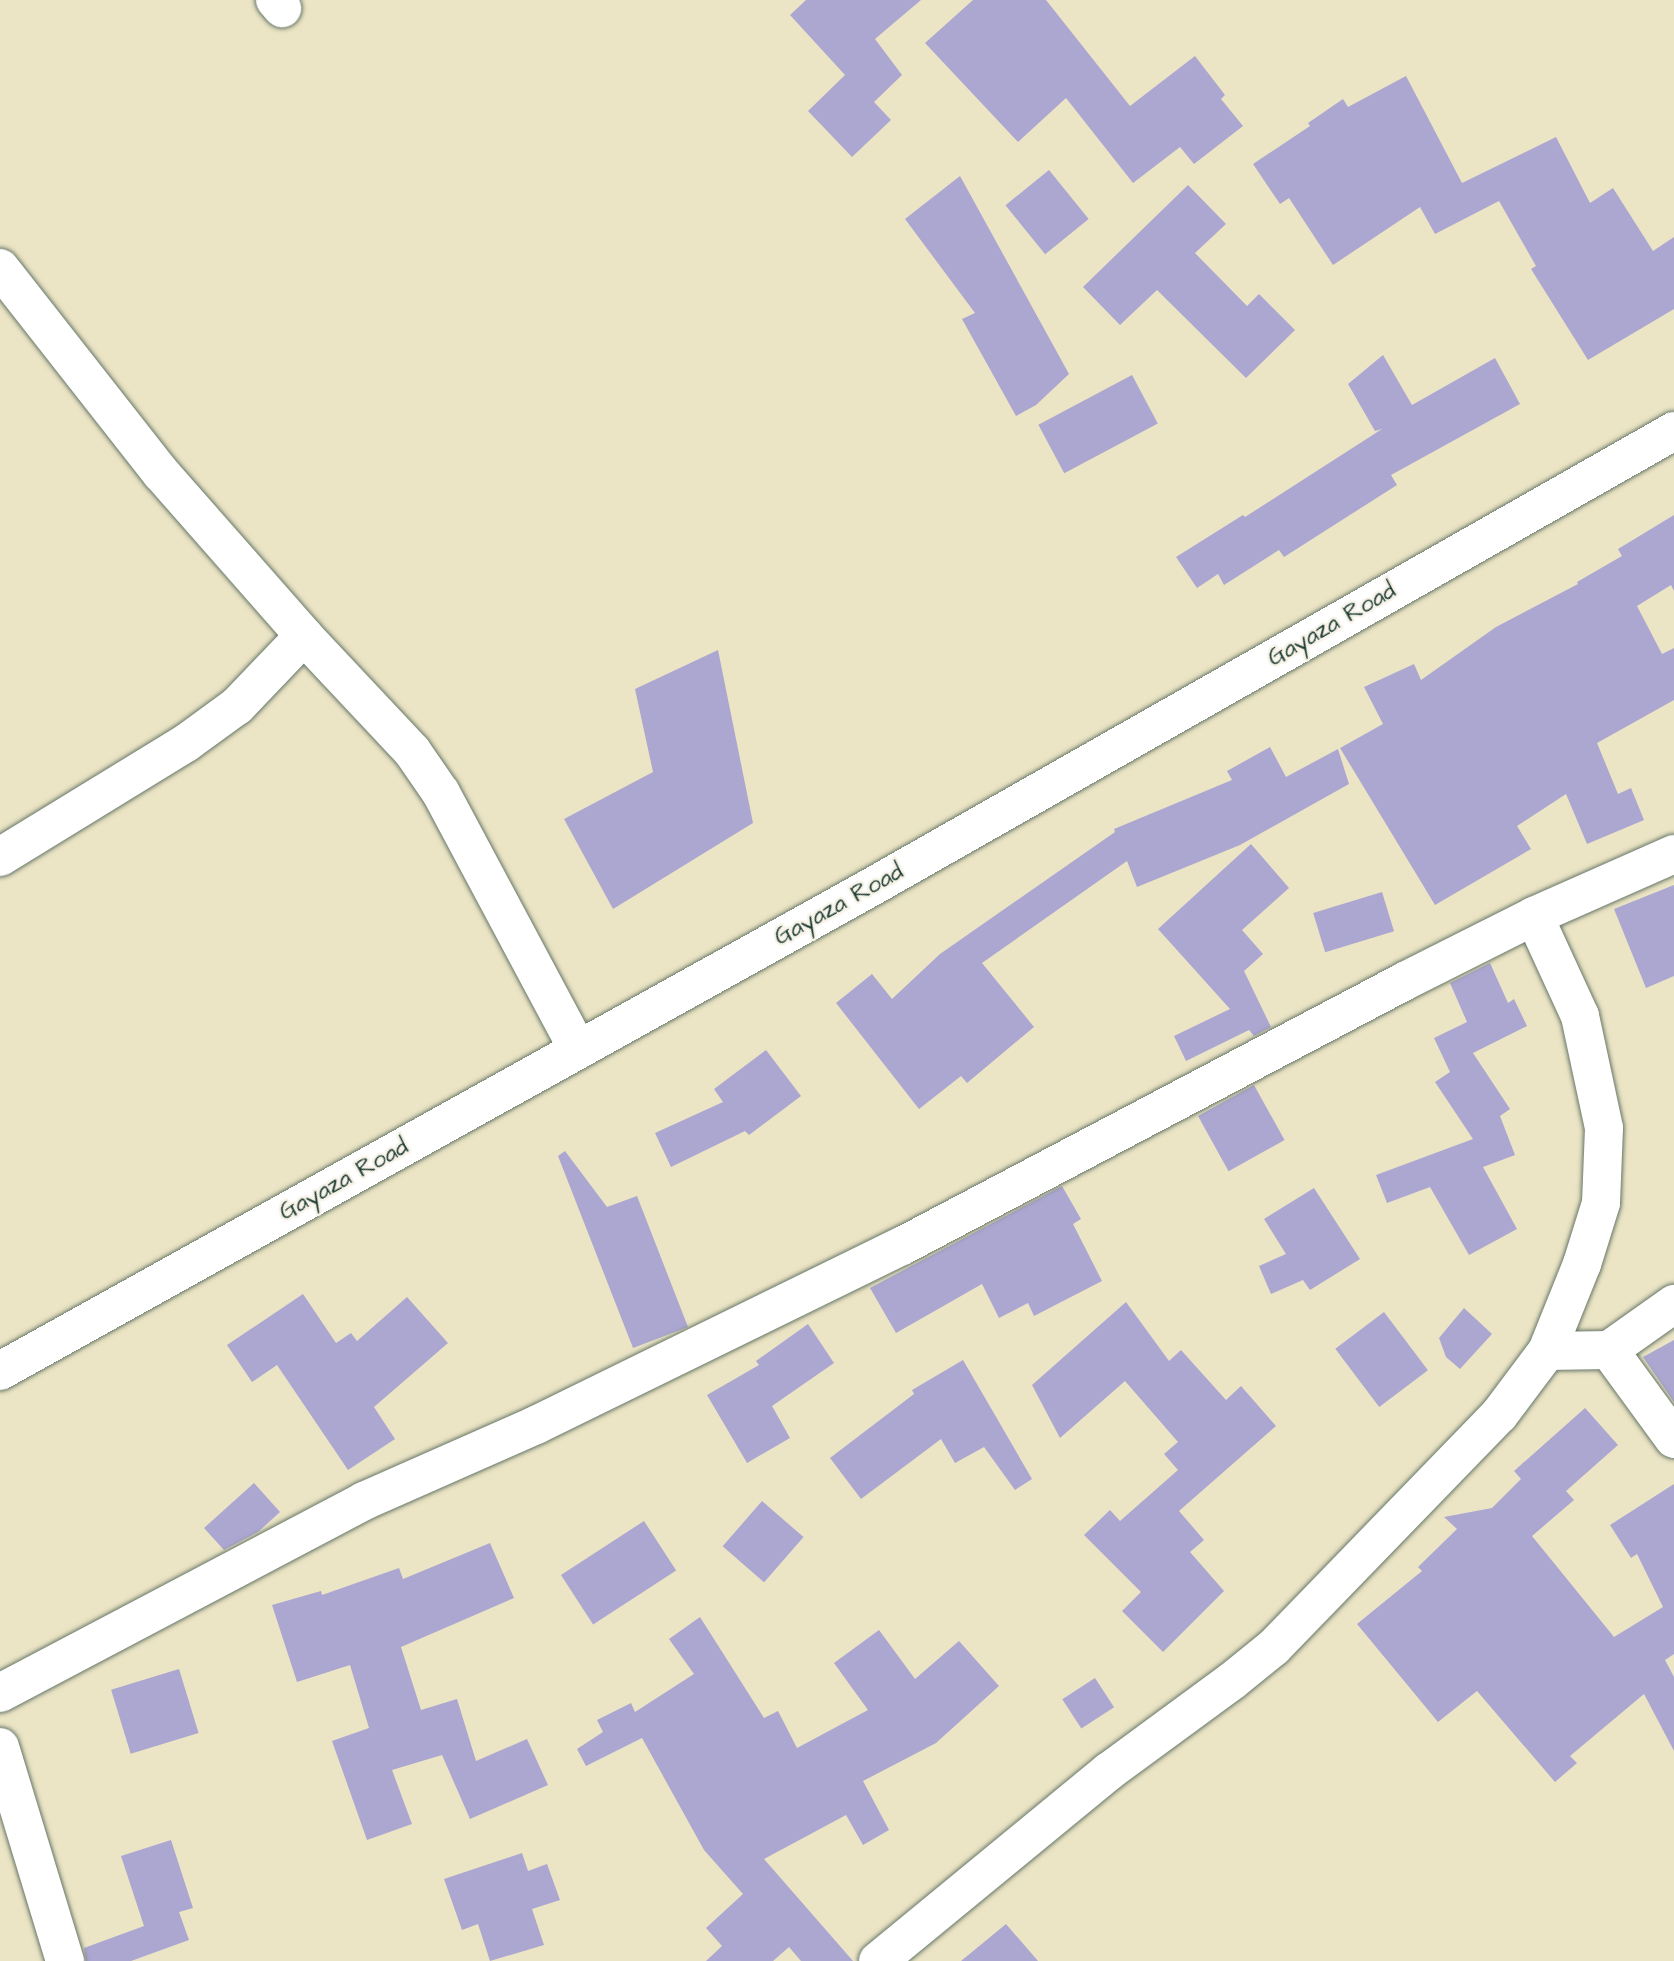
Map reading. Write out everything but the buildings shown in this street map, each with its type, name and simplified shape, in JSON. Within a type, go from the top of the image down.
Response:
[{"type":"street","points":[[0,268],[161,472],[304,636],[412,751],[441,793],[578,1050]]},
{"type":"street","name":"Gayaza Road","points":[[0,1371],[883,881],[1674,431]]},
{"type":"street","points":[[0,857],[186,743],[237,706],[304,636]]},
{"type":"street","points":[[0,1693],[364,1502],[536,1425],[902,1246],[1256,1058],[1534,916],[1674,854]]},
{"type":"street","points":[[878,1961],[1108,1772],[1274,1647],[1499,1415],[1547,1351],[1582,1264],[1601,1203],[1604,1128],[1580,1016],[1534,916]]},
{"type":"street","points":[[1547,1351],[1609,1350],[1674,1304]]},
{"type":"street","points":[[1609,1350],[1674,1439]]},
{"type":"street","points":[[0,1747],[65,1961]]}]
